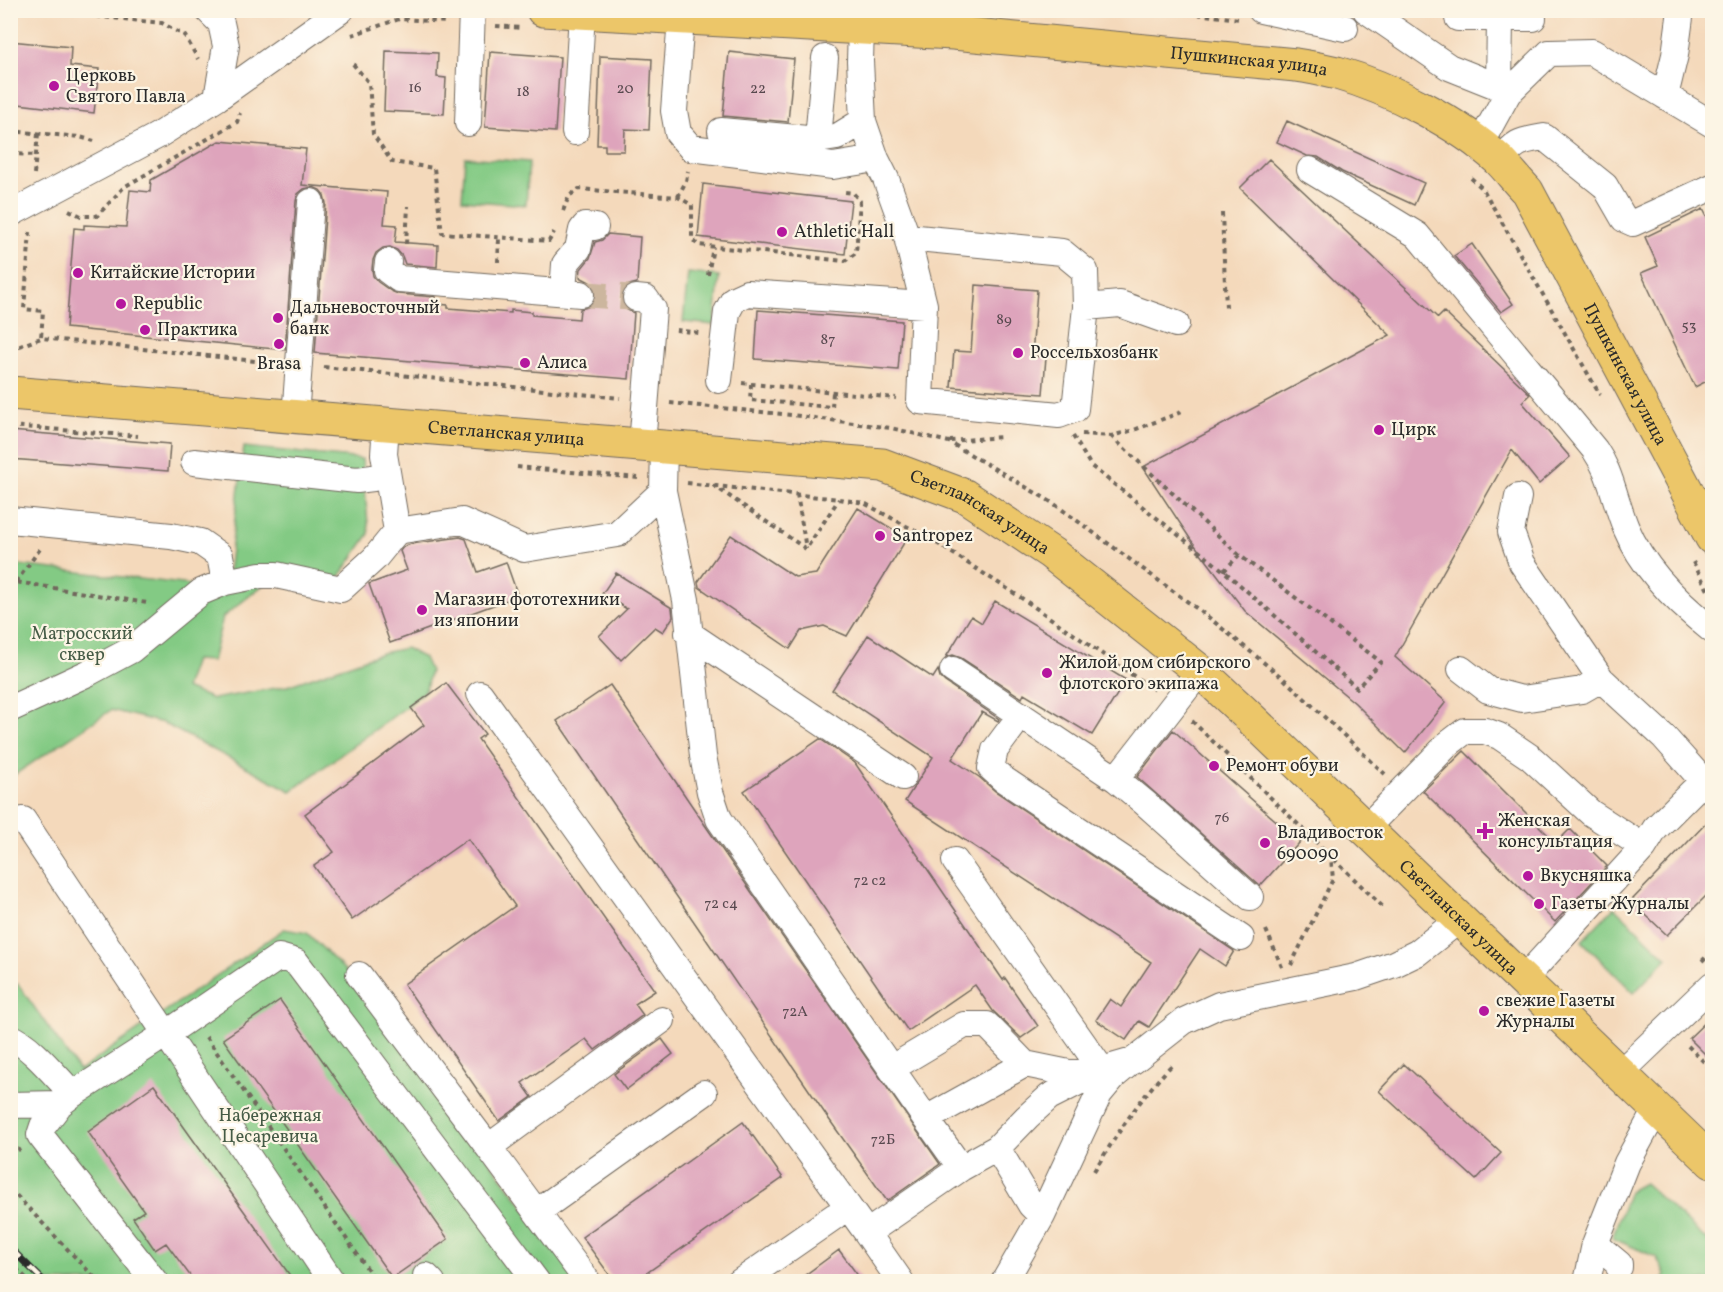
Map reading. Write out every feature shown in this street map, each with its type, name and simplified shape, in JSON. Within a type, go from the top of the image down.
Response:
[{"type":"main road","name":"Пушкинская улица","points":[[543,10],[861,28],[954,22],[1307,67],[1337,73],[1378,88],[1438,117],[1490,153],[1527,191],[1713,538]]},
{"type":"main road","name":"Светланская улица","points":[[10,393],[882,465],[965,496],[1051,553],[1200,672],[1713,1162]]},
{"type":"street","points":[[208,10],[220,23],[226,46],[217,98]]},
{"type":"street","points":[[10,214],[157,136],[217,98],[342,10]]},
{"type":"street","points":[[1261,10],[1345,28]]},
{"type":"street","points":[[1323,10],[1345,28]]},
{"type":"street","points":[[1345,28],[1365,10],[1449,67],[1503,90]]},
{"type":"street","points":[[1665,96],[1675,55],[1681,10]]},
{"type":"street","points":[[565,11],[575,132]]},
{"type":"street","points":[[468,123],[472,17]]},
{"type":"street","points":[[681,18],[674,111],[678,133],[691,148],[833,166],[876,159]]},
{"type":"street","points":[[1458,18],[1533,18]]},
{"type":"street","points":[[1500,18],[1503,90],[1490,153],[1510,148],[1521,141],[1544,137],[1605,186],[1624,219],[1633,223],[1713,187]]},
{"type":"street","points":[[861,28],[871,64],[862,121],[907,237],[924,305],[920,401],[1059,415],[1075,409],[1086,307],[1084,271],[1062,252],[907,237]]},
{"type":"street","points":[[1503,90],[1549,53],[1592,52],[1713,124]]},
{"type":"street","points":[[818,140],[825,58]]},
{"type":"street","points":[[722,131],[818,140],[837,137],[862,121]]},
{"type":"street","points":[[1310,170],[1417,235],[1595,450],[1606,470],[1626,529],[1642,557],[1668,590],[1693,615],[1713,630]]},
{"type":"street","points":[[294,417],[311,202]]},
{"type":"street","points":[[388,262],[387,270],[399,279],[572,293],[565,264],[578,249],[585,226],[595,227]]},
{"type":"street","points":[[719,380],[727,312],[734,299],[747,293],[924,305]]},
{"type":"street","points":[[636,298],[646,299],[653,309],[646,400],[653,446],[686,600],[703,756],[718,819],[961,1168]]},
{"type":"street","points":[[1086,307],[1120,304],[1176,324]]},
{"type":"street","points":[[386,424],[384,454],[386,473],[398,531]]},
{"type":"street","points":[[194,462],[357,480],[373,478],[386,473]]},
{"type":"street","points":[[10,709],[88,674],[131,650],[201,592],[225,582],[260,575],[276,575],[341,589],[375,558],[398,531],[462,521],[524,549],[617,534],[663,486]]},
{"type":"street","points":[[1518,497],[1511,532],[1521,563],[1601,679],[1664,737],[1703,791],[1655,829],[1644,847],[1523,980]]},
{"type":"street","points":[[10,520],[171,536],[200,542],[220,556],[225,582]]},
{"type":"street","points":[[688,633],[903,777]]},
{"type":"street","points":[[1461,669],[1488,690],[1522,699],[1582,690],[1601,679]]},
{"type":"street","points":[[953,670],[1116,779],[1250,897]]},
{"type":"street","points":[[1116,779],[1200,672]]},
{"type":"street","points":[[480,694],[901,1281]]},
{"type":"street","points":[[1021,715],[995,750],[992,768],[1003,779],[1241,938]]},
{"type":"street","points":[[1365,829],[1448,744],[1465,731],[1485,731],[1499,736],[1530,757],[1591,813],[1644,847]]},
{"type":"street","points":[[23,820],[332,1281]]},
{"type":"street","points":[[955,861],[1102,1070]]},
{"type":"street","points":[[1004,1281],[1041,1216],[1099,1094],[1114,1076],[1132,1061],[1184,1021],[1219,1005],[1356,977],[1417,953],[1460,920]]},
{"type":"street","points":[[155,1281],[40,1135],[43,1126],[66,1099],[279,957],[296,962],[520,1281]]},
{"type":"street","points":[[359,975],[588,1281]]},
{"type":"street","points":[[1620,1073],[1713,985]]},
{"type":"street","points":[[489,1148],[662,1020]]},
{"type":"street","points":[[892,1068],[964,1025],[987,1025],[1025,1064],[1069,1073],[1102,1070]]},
{"type":"street","points":[[10,1037],[18,1040],[27,1048],[66,1099]]},
{"type":"street","points":[[867,1233],[961,1168],[997,1148],[1049,1097],[1102,1070],[1132,1061]]},
{"type":"street","points":[[926,1119],[1025,1064]]},
{"type":"street","points":[[537,1212],[704,1093]]},
{"type":"street","points":[[10,1105],[66,1099]]},
{"type":"street","points":[[1587,1281],[1595,1244],[1627,1163],[1656,1108]]},
{"type":"street","points":[[997,1148],[1031,1205],[1041,1216]]},
{"type":"street","points":[[740,1281],[835,1216]]},
{"type":"street","points":[[1595,1244],[1619,1264],[1619,1267]]},
{"type":"path","points":[[34,10],[162,23],[185,36],[199,61]]},
{"type":"path","points":[[347,36],[399,19],[472,17]]},
{"type":"path","points":[[353,64],[369,83],[373,134],[392,162],[434,168],[442,233],[499,238],[498,248]]},
{"type":"path","points":[[81,216],[97,216],[124,187],[237,122],[241,110]]},
{"type":"path","points":[[10,131],[80,137],[97,142]]},
{"type":"path","points":[[34,174],[38,134]]},
{"type":"path","points":[[10,154],[36,155]]},
{"type":"path","points":[[678,197],[687,181]]},
{"type":"path","points":[[661,196],[678,197],[692,205],[692,239],[698,245],[845,261],[855,253],[860,201],[853,193],[841,191]]},
{"type":"path","points":[[1222,213],[1226,308]]},
{"type":"path","points":[[708,275],[713,248]]},
{"type":"path","points":[[26,287],[24,309],[43,311],[41,338]]},
{"type":"path","points":[[680,330],[709,334]]},
{"type":"path","points":[[10,345],[20,346],[41,338],[646,400]]},
{"type":"path","points":[[719,380],[920,401]]},
{"type":"path","points":[[751,384],[750,400],[832,407],[833,392]]},
{"type":"path","points":[[792,404],[792,415]]},
{"type":"path","points":[[1111,436],[1239,555],[1381,662],[1358,687],[1224,571],[1091,466],[1072,434],[1111,436],[1184,411]]},
{"type":"path","points":[[950,442],[1008,436]]},
{"type":"path","points":[[663,486],[712,485],[864,503],[932,540],[1020,597],[1174,705],[1384,909]]},
{"type":"path","points":[[712,485],[806,549]]},
{"type":"path","points":[[797,494],[806,549]]},
{"type":"path","points":[[806,549],[839,499]]},
{"type":"path","points":[[10,587],[42,546]]},
{"type":"path","points":[[1224,571],[1239,555]]},
{"type":"path","points":[[16,582],[180,608]]},
{"type":"path","points":[[1277,994],[1332,879],[1331,858]]},
{"type":"path","points":[[215,1031],[206,1038],[378,1281]]},
{"type":"path","points":[[1688,1046],[1713,1070]]},
{"type":"path","points":[[1089,1178],[1128,1117],[1154,1084],[1176,1062]]},
{"type":"path","points":[[10,1189],[99,1281]]},
{"type":"path","points":[[10,1262],[30,1281]]},
{"type":"green space","points":[[465,157],[529,162],[526,205],[462,200]]},
{"type":"green space","points":[[688,273],[719,276],[715,325],[683,322]]},
{"type":"green space","name":"Матросский сквер","points":[[244,447],[362,459],[369,534],[338,579],[282,570],[223,617],[212,661],[195,660],[185,688],[213,699],[287,686],[382,653],[406,648],[424,658],[430,671],[426,689],[409,705],[291,791],[163,723],[111,710],[11,777],[11,564],[226,589]]},
{"type":"green space","points":[[1614,907],[1667,958],[1634,993],[1582,941]]},
{"type":"green space","name":"Набережная Цесаревича","points":[[284,929],[307,933],[347,972],[580,1281],[11,1282],[11,989],[18,984],[79,1071]]},
{"type":"green space","points":[[1644,1183],[1712,1245],[1712,1281],[1662,1281],[1665,1274],[1656,1257],[1612,1238],[1629,1191]]},
{"type":"building","name":"Церковь Святого Павла","points":[[10,41],[71,47],[70,66],[99,69],[94,113],[10,103]]},
{"type":"building","points":[[386,51],[438,53],[437,77],[446,78],[444,114],[384,111]]},
{"type":"building","points":[[490,52],[560,57],[555,132],[485,127]]},
{"type":"building","points":[[729,52],[794,59],[788,122],[723,116]]},
{"type":"building","points":[[600,56],[652,59],[649,130],[625,129],[624,151],[605,151],[605,145],[597,145]]},
{"type":"building","points":[[1287,121],[1424,183],[1414,205],[1342,172],[1318,157],[1307,156],[1277,142]]},
{"type":"building","points":[[219,141],[306,149],[302,185],[387,192],[384,224],[397,225],[395,242],[438,245],[437,267],[405,264],[397,250],[390,247],[383,248],[376,253],[373,260],[373,276],[378,282],[398,294],[436,297],[436,304],[448,305],[448,308],[511,313],[511,310],[532,312],[532,315],[579,319],[580,309],[588,307],[594,302],[596,296],[590,282],[580,277],[581,269],[590,258],[595,242],[602,240],[608,234],[640,237],[637,283],[624,289],[621,297],[622,304],[634,313],[629,379],[315,353],[326,203],[320,190],[313,187],[304,189],[298,194],[296,201],[285,350],[66,328],[74,228],[84,229],[84,225],[126,227],[130,190],[150,192],[151,180]]},
{"type":"building","name":"Цирк","points":[[1269,159],[1438,318],[1444,312],[1530,394],[1522,402],[1570,457],[1539,484],[1512,450],[1395,657],[1446,702],[1405,753],[1355,703],[1245,611],[1191,540],[1143,467],[1390,335],[1240,188]]},
{"type":"building","points":[[703,184],[851,201],[845,254],[698,237]]},
{"type":"building","points":[[1703,209],[1713,229],[1713,378],[1695,387],[1641,273],[1658,266],[1645,237]]},
{"type":"building","points":[[1472,244],[1513,304],[1501,312],[1454,256]]},
{"type":"building","points":[[976,285],[1037,290],[1032,356],[1046,357],[1043,394],[951,387],[954,351],[971,352]]},
{"type":"building","points":[[758,310],[902,321],[898,370],[755,359]]},
{"type":"building","points":[[10,431],[170,444],[168,471],[10,459]]},
{"type":"building","points":[[858,508],[907,538],[847,636],[824,626],[801,631],[790,649],[699,587],[698,582],[731,535],[795,577],[816,574]]},
{"type":"building","points":[[460,537],[466,539],[478,572],[506,562],[518,596],[390,643],[369,584],[407,570],[400,551],[403,547]]},
{"type":"building","points":[[616,573],[672,608],[673,617],[663,632],[655,627],[621,660],[599,636],[627,609],[602,594]]},
{"type":"building","points":[[995,601],[1126,680],[1092,735],[1024,694],[1022,698],[961,658],[953,655],[946,657],[971,616],[982,623]]},
{"type":"building","points":[[868,635],[933,678],[938,670],[945,682],[999,719],[998,721],[982,712],[952,759],[995,791],[1234,951],[1225,966],[1200,949],[1149,1027],[1139,1021],[1126,1040],[1096,1020],[1110,999],[1121,1007],[1151,962],[905,801],[933,757],[832,690]]},
{"type":"building","points":[[446,683],[485,734],[478,739],[655,991],[635,1004],[643,1015],[595,1050],[586,1039],[522,1083],[532,1097],[499,1121],[404,984],[515,906],[468,839],[352,920],[314,866],[334,852],[305,814],[424,725],[411,708]]},
{"type":"building","points":[[610,685],[940,1164],[887,1201],[557,721]]},
{"type":"building","points":[[1173,730],[1300,842],[1260,886],[1137,777]]},
{"type":"building","points":[[820,739],[855,763],[1003,980],[1005,978],[1038,1026],[1021,1038],[993,1011],[975,985],[908,1031],[744,791]]},
{"type":"building","points":[[1464,751],[1556,843],[1570,829],[1607,866],[1555,922],[1423,791]]},
{"type":"building","points":[[1713,816],[1713,889],[1667,935],[1631,901]]},
{"type":"building","points":[[280,1000],[448,1239],[392,1278],[223,1039]]},
{"type":"building","points":[[1713,1015],[1713,1062],[1689,1038]]},
{"type":"building","points":[[662,1039],[673,1054],[626,1090],[614,1074]]},
{"type":"building","points":[[1404,1064],[1501,1153],[1476,1180],[1379,1091]]},
{"type":"building","points":[[154,1085],[294,1281],[194,1281],[166,1243],[155,1250],[133,1218],[144,1211],[88,1132]]},
{"type":"building","points":[[743,1122],[783,1178],[635,1281],[614,1281],[582,1237]]},
{"type":"building","points":[[839,1250],[862,1281],[797,1281]]},
{"type":"tunnel","points":[[581,294],[636,298]]},
{"type":"railway","points":[[10,1248],[45,1282]]},
{"type":"place","name":"Церковь Святого Павла","points":[[54,86]]},
{"type":"place","name":"Athletic Hall","points":[[782,232]]},
{"type":"place","name":"Китайские Истории","points":[[78,273]]},
{"type":"place","name":"Republic","points":[[121,304]]},
{"type":"place","name":"Дальневосточный банк","points":[[278,318]]},
{"type":"place","name":"Практика","points":[[145,330]]},
{"type":"place","name":"Brasa","points":[[279,344]]},
{"type":"place","name":"Россельхозбанк","points":[[1018,353]]},
{"type":"place","name":"Алиса","points":[[525,363]]},
{"type":"place","name":"Цирк","points":[[1379,430]]},
{"type":"place","name":"Santropez","points":[[880,536]]},
{"type":"place","name":"Магазин фототехники из японии","points":[[422,610]]},
{"type":"place","name":"Жилой дом сибирского флотского экипажа","points":[[1047,673]]},
{"type":"place","name":"Ремонт обуви","points":[[1214,766]]},
{"type":"place","name":"Женская консультация","points":[[1485,831]]},
{"type":"place","name":"Владивосток 690090","points":[[1265,843]]},
{"type":"place","name":"Вкусняшка","points":[[1528,876]]},
{"type":"place","name":"Газеты Журналы","points":[[1539,904]]},
{"type":"place","name":"свежие Газеты Журналы","points":[[1484,1011]]}]
